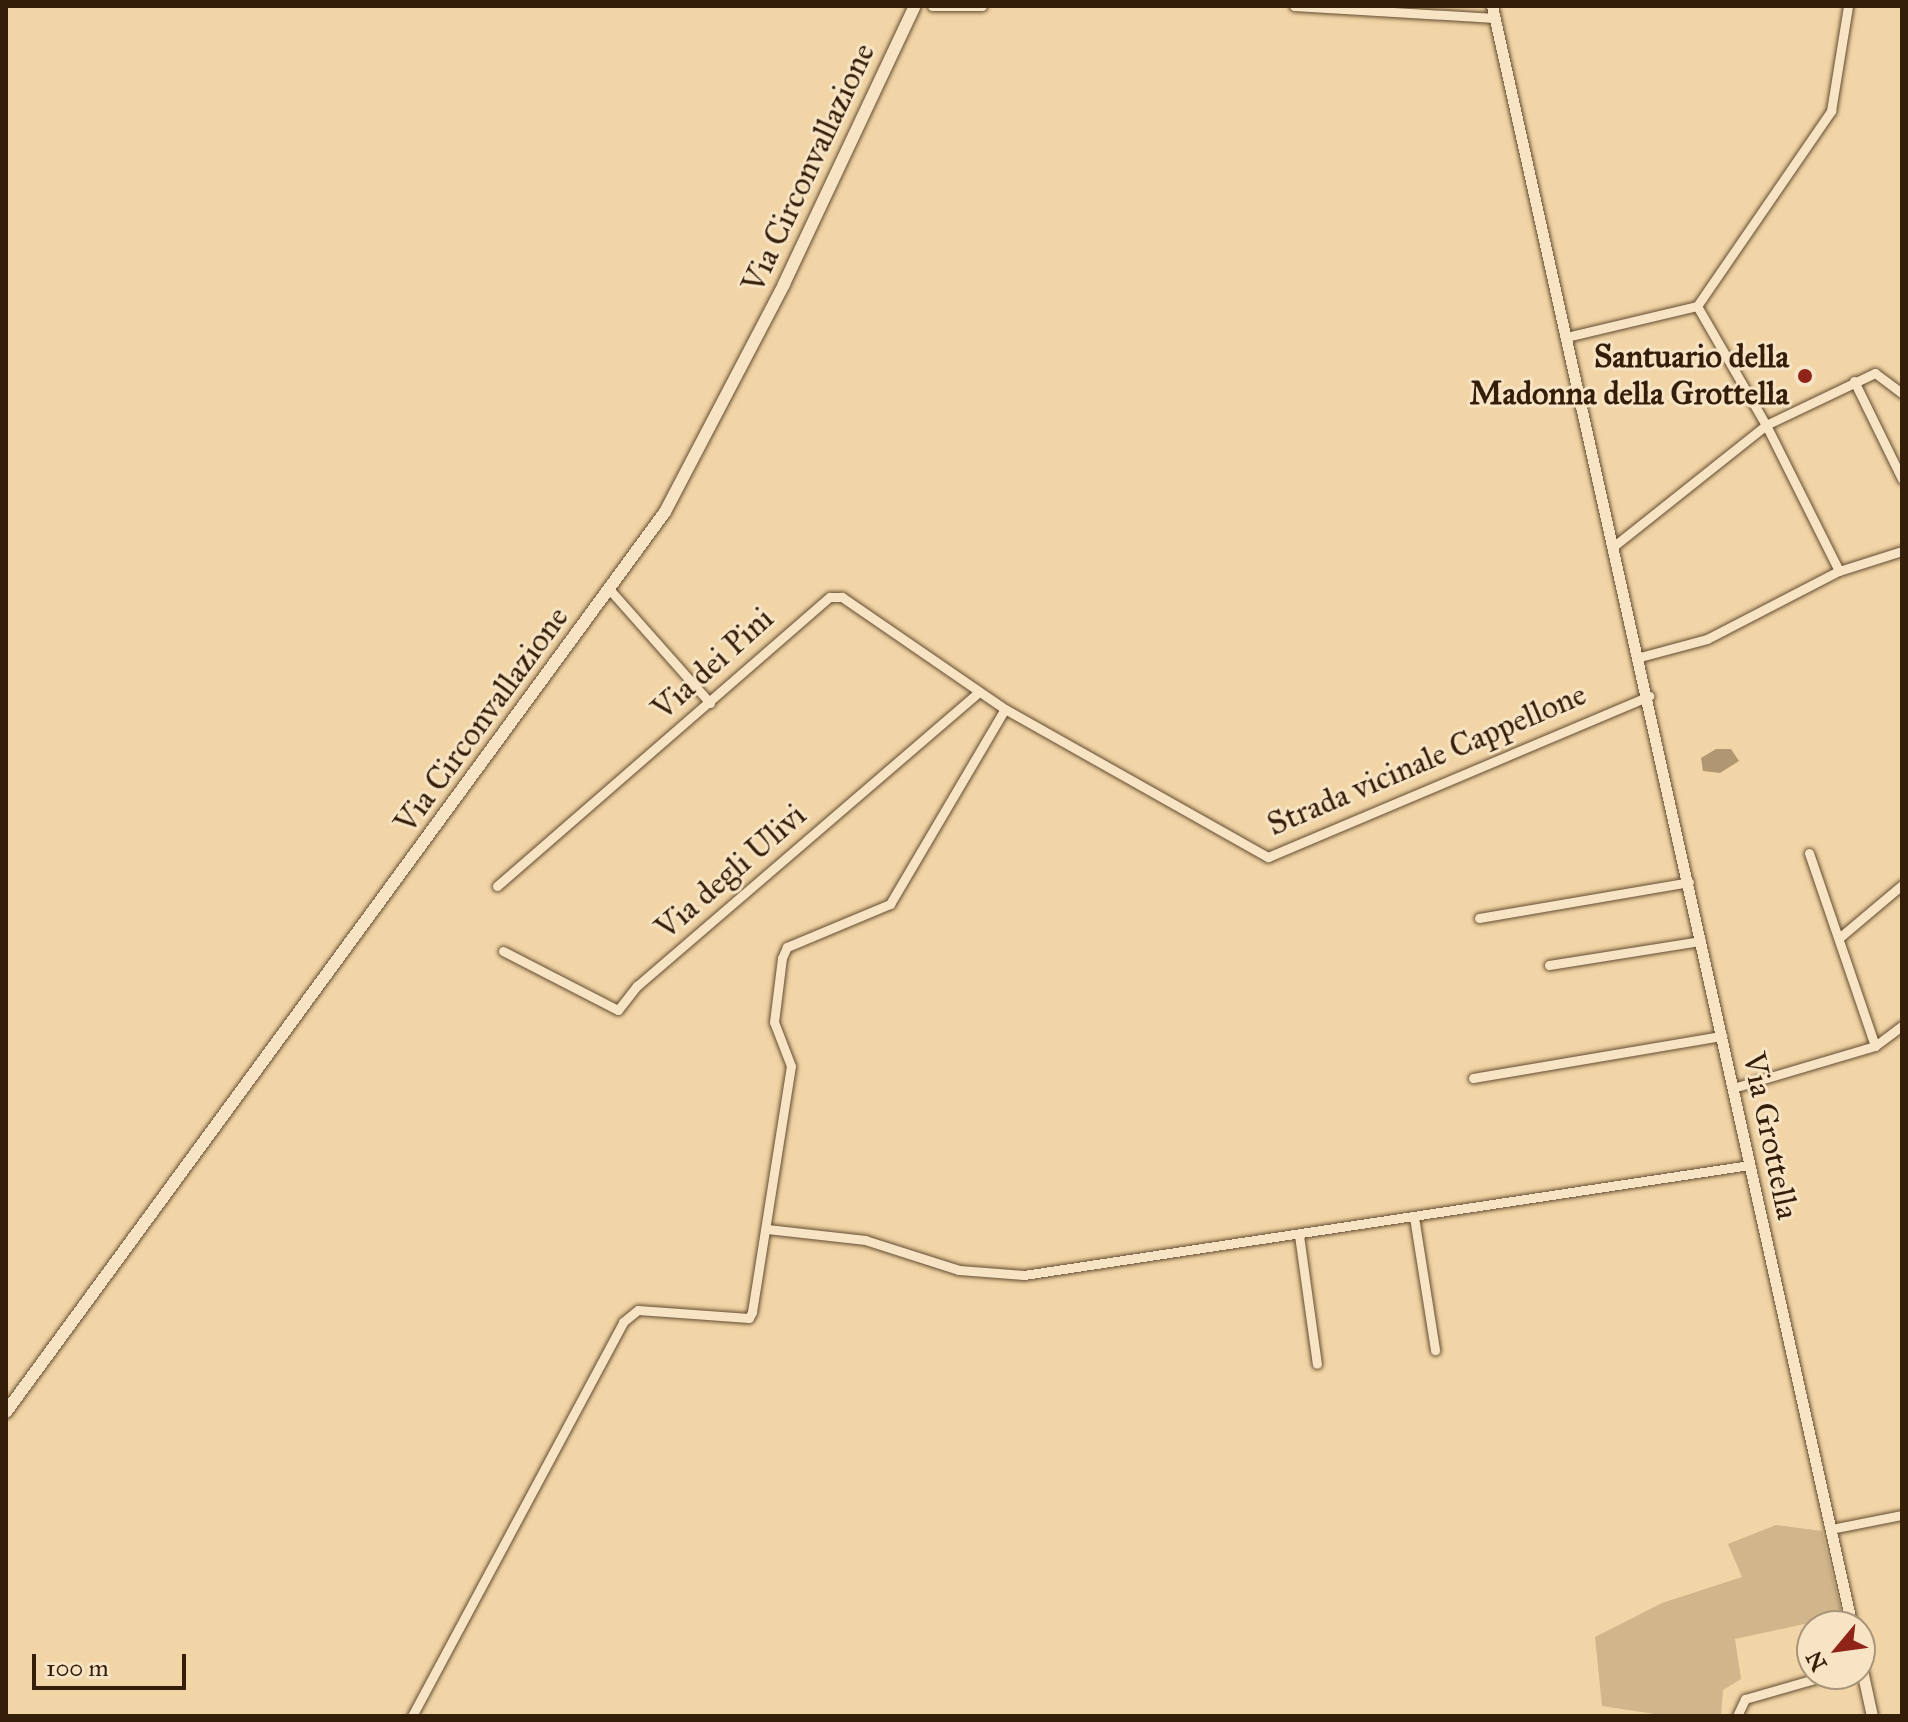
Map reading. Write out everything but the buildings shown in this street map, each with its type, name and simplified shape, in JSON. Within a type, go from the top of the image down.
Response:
[{"type":"main road","name":"Via Circonvallazione","points":[[6,1412],[665,512],[723,404],[915,6]]},
{"type":"street","points":[[932,6],[982,6]]},
{"type":"street","points":[[1294,6],[1494,12]]},
{"type":"street","points":[[1566,337],[1697,306],[1831,111],[1848,6]]},
{"type":"street","name":"Via Grottella","points":[[1494,12],[1649,696],[1849,1610]]},
{"type":"street","points":[[1697,306],[1766,425],[1839,571]]},
{"type":"street","points":[[1614,546],[1766,425],[1875,373],[1902,393]]},
{"type":"street","points":[[1854,381],[1902,479]]},
{"type":"street","points":[[1640,657],[1707,639],[1839,571],[1902,551]]},
{"type":"street","points":[[610,590],[710,703]]},
{"type":"street","name":"Via dei Pini","points":[[497,886],[830,597],[842,597],[979,692]]},
{"type":"street","name":"Strada vicinale Cappellone","points":[[979,692],[1268,857],[1649,696]]},
{"type":"street","name":"Via degli Ulivi","points":[[503,951],[618,1010],[637,986],[979,692]]},
{"type":"street","points":[[412,1716],[623,1322],[638,1310],[749,1318],[767,1229],[791,1066],[774,1022],[782,958],[787,947],[890,904],[1005,709]]},
{"type":"street","points":[[1809,853],[1875,1046]]},
{"type":"street","points":[[1479,918],[1689,882]]},
{"type":"street","points":[[1839,938],[1902,885]]},
{"type":"street","points":[[1549,965],[1701,941]]},
{"type":"street","points":[[1733,1088],[1875,1046],[1902,1026]]},
{"type":"street","points":[[1473,1078],[1722,1036]]},
{"type":"street","points":[[767,1229],[865,1240],[959,1270],[1024,1275],[1750,1165]]},
{"type":"street","points":[[1414,1217],[1435,1350]]},
{"type":"street","points":[[1299,1235],[1317,1364]]},
{"type":"street","points":[[1831,1529],[1902,1515]]},
{"type":"street","points":[[1737,1716],[1745,1699],[1796,1684]]},
{"type":"street","points":[[1866,1690],[1872,1716]]},
{"type":"shaded area","points":[[1716,749],[1731,749],[1739,761],[1720,773],[1703,771],[1701,758]]},
{"type":"shaded area","points":[[1776,1525],[1822,1531],[1841,1610],[1796,1610],[1796,1626],[1735,1639],[1741,1679],[1723,1690],[1721,1716],[1668,1716],[1602,1706],[1595,1637],[1662,1603],[1742,1577],[1728,1544]]},
{"type":"place","name":"Santuario della Madonna della Grottella","points":[[1805,376]]}]
